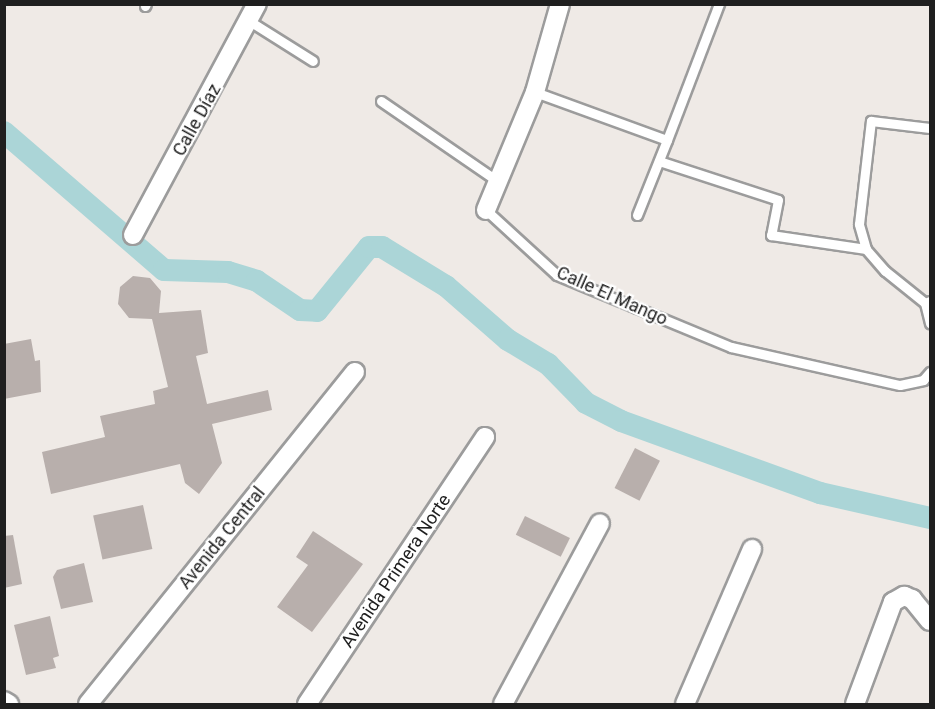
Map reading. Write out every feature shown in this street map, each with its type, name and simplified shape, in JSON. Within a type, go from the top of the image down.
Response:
[{"type":"street","name":"Calle El Mango","points":[[486,210],[535,92],[561,4]]},
{"type":"street","name":"Calle Díaz","points":[[133,235],[254,13]]},
{"type":"street","name":"Avenida Central","points":[[88,705],[355,372]]},
{"type":"street","name":"Avenida Primera Norte","points":[[307,705],[485,437]]},
{"type":"street","points":[[502,705],[600,523]]},
{"type":"street","points":[[685,705],[752,549]]},
{"type":"street","points":[[855,705],[898,597],[912,599],[930,621]]},
{"type":"street","points":[[4,701],[9,705]]},
{"type":"lane","points":[[637,215],[718,4]]},
{"type":"lane","points":[[254,13],[313,62]]},
{"type":"lane","points":[[535,92],[667,140]]},
{"type":"lane","points":[[381,101],[499,182]]},
{"type":"lane","points":[[930,128],[872,121],[859,224],[867,249],[898,285],[928,302],[930,323]]},
{"type":"lane","points":[[659,161],[778,200],[771,234],[867,249]]},
{"type":"lane","name":"Calle El Mango","points":[[486,210],[557,275],[731,347],[900,385],[924,380],[930,372]]},
{"type":"building","points":[[133,276],[150,278],[161,291],[159,313],[201,310],[208,353],[196,356],[207,404],[268,390],[272,410],[212,424],[222,463],[199,494],[185,483],[180,464],[51,494],[42,452],[105,437],[100,416],[155,404],[153,391],[168,387],[152,319],[129,318],[118,304],[120,287]]},
{"type":"building","points":[[31,339],[35,361],[40,360],[41,392],[4,399],[4,344]]},
{"type":"building","points":[[635,448],[660,461],[640,501],[615,488]]},
{"type":"building","points":[[143,505],[152,549],[102,560],[93,516]]},
{"type":"building","points":[[525,516],[570,538],[561,557],[516,535]]},
{"type":"building","points":[[313,531],[363,564],[312,632],[277,607],[308,565],[296,557]]},
{"type":"building","points":[[13,535],[22,584],[4,588],[4,536]]},
{"type":"building","points":[[84,563],[93,602],[61,609],[53,577],[57,570]]},
{"type":"building","points":[[50,616],[59,656],[53,658],[56,668],[26,675],[14,625]]},
{"type":"waterway","points":[[4,132],[164,270],[228,272],[257,281],[300,310],[317,311],[369,247],[382,247],[446,286],[508,340],[548,364],[586,403],[621,421],[820,493],[930,518]]}]
